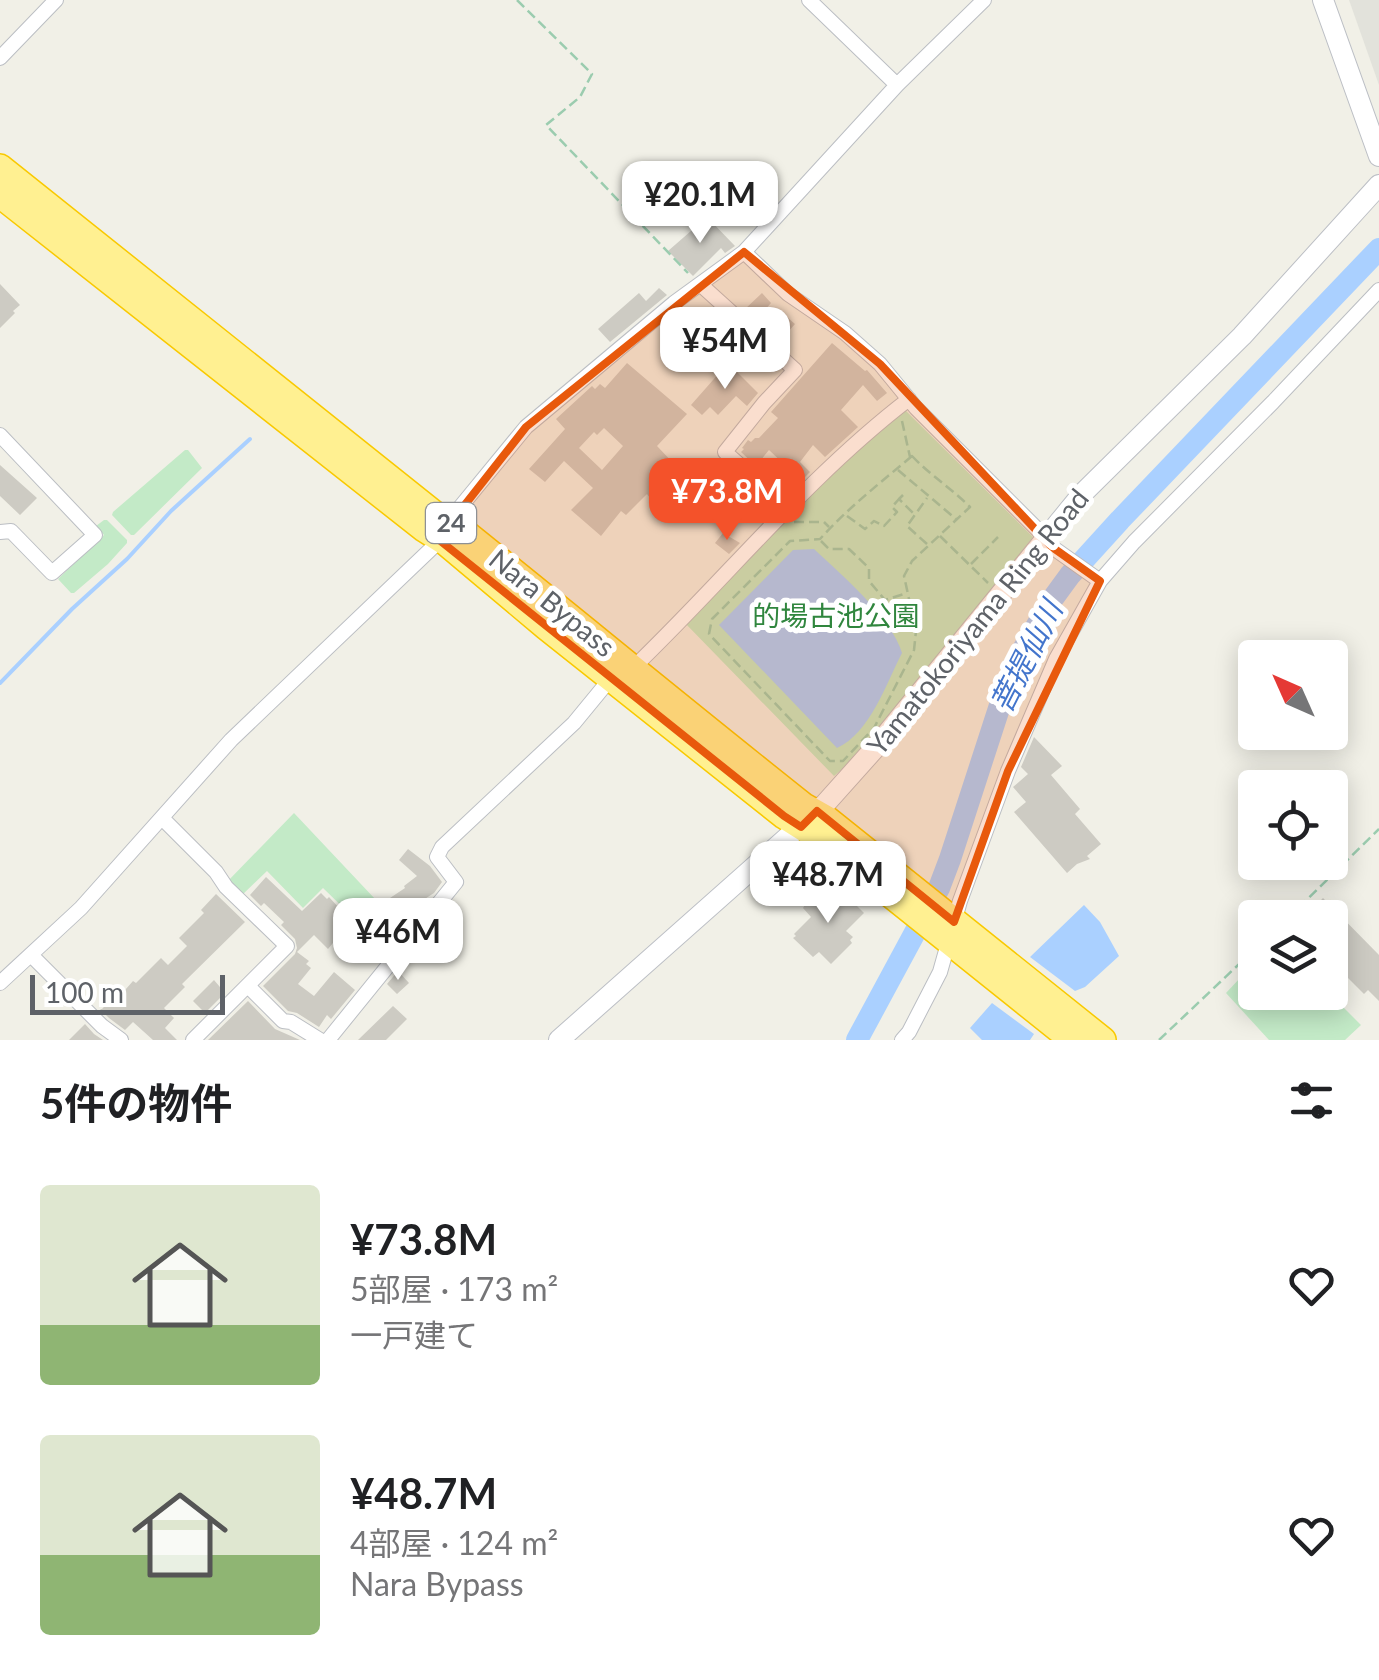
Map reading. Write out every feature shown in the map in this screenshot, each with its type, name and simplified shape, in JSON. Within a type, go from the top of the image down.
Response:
[{"type":"highway","name":"Nara Bypass","points":[[0,166],[441,518],[451,547],[622,674],[784,816],[827,818],[897,887],[1072,1040]]},
{"type":"highway","name":"Nara Bypass","points":[[0,195],[444,531]]},
{"type":"highway","name":"Nara Bypass","points":[[948,929],[1103,1040]]},
{"type":"main road","points":[[1323,0],[1379,156]]},
{"type":"main road","name":"Yamatokoriyama Ring Road","points":[[558,1040],[808,820],[876,747],[1048,543],[1096,480],[1242,336],[1379,186]]},
{"type":"street","points":[[0,58],[56,0]]},
{"type":"street","points":[[809,0],[897,85]]},
{"type":"street","points":[[0,984],[80,908],[232,740],[388,591],[444,531],[526,427],[674,303],[744,252],[897,85],[984,0]]},
{"type":"street","points":[[744,252],[788,294],[880,364],[908,399],[1048,543],[1097,578]]},
{"type":"street","points":[[700,284],[795,370],[725,452],[788,514]]},
{"type":"street","points":[[902,1040],[940,972],[948,929],[1008,771],[1056,659],[1097,578],[1379,290]]},
{"type":"street","points":[[248,986],[283,1020],[324,1040],[456,882],[437,857],[442,847],[788,514],[863,434],[908,399]]},
{"type":"street","points":[[0,435],[95,535],[52,573],[11,532],[0,532]]},
{"type":"street","points":[[162,818],[287,946],[193,1040]]},
{"type":"street","points":[[32,956],[121,1040]]},
{"type":"path","points":[[517,0],[592,74],[580,97],[546,126],[700,284]]},
{"type":"path","points":[[898,415],[904,422],[910,458]]},
{"type":"path","points":[[820,540],[844,514],[912,456],[970,507],[912,561],[904,576],[916,632],[914,650],[874,728],[843,761],[830,761]]},
{"type":"path","points":[[897,469],[956,520]]},
{"type":"path","points":[[844,514],[865,529],[874,520],[884,526],[897,512],[892,507],[903,495]]},
{"type":"path","points":[[928,497],[907,526],[928,545]]},
{"type":"path","points":[[899,499],[916,514]]},
{"type":"path","points":[[788,514],[792,522],[824,522],[830,528]]},
{"type":"path","points":[[939,535],[989,584]]},
{"type":"path","points":[[970,565],[998,538]]},
{"type":"path","points":[[838,772],[708,634],[712,619],[790,541],[820,540],[828,548],[849,549],[869,568],[869,581],[885,600],[906,593]]},
{"type":"path","points":[[1306,900],[1379,829]]},
{"type":"path","points":[[1159,1040],[1238,965]]},
{"type":"highlighted area","points":[[744,252],[880,364],[1052,547],[1100,581],[1008,771],[954,922],[817,811],[801,827],[784,816],[438,539],[526,427]]},
{"type":"shaded area","points":[[1349,0],[1379,0],[1379,85]]},
{"type":"green space","name":"的場古池公園","points":[[905,410],[1033,537],[871,744],[834,776],[684,622],[867,436]]},
{"type":"green space","points":[[185,450],[202,468],[131,535],[113,512]]},
{"type":"green space","points":[[104,520],[127,543],[108,564],[71,593],[58,579],[104,535],[96,526]]},
{"type":"green space","points":[[294,813],[376,900],[376,920],[383,940],[367,946],[361,925],[323,888],[303,908],[267,871],[240,897],[226,883]]},
{"type":"green space","points":[[1238,980],[1238,1006],[1226,993]]},
{"type":"green space","points":[[1242,1010],[1346,1010],[1361,1025],[1345,1040],[1269,1040]]},
{"type":"water","points":[[814,549],[877,611],[902,653],[868,720],[837,748],[719,625],[793,550]]},
{"type":"water","points":[[1084,905],[1100,922],[1119,956],[1085,987],[1075,991],[1030,957]]},
{"type":"water","points":[[992,1003],[1034,1034],[1030,1040],[982,1040],[970,1028]]},
{"type":"building","points":[[707,217],[735,246],[725,253],[721,248],[693,276],[668,251]]},
{"type":"building","points":[[0,284],[20,305],[0,328]]},
{"type":"building","points":[[659,288],[667,295],[610,342],[598,329],[639,293],[646,301]]},
{"type":"building","points":[[762,293],[771,303],[756,320],[744,310]]},
{"type":"building","points":[[720,316],[741,335],[744,343],[736,351],[724,337],[713,341],[704,330]]},
{"type":"building","points":[[787,317],[795,324],[779,342],[772,335]]},
{"type":"building","points":[[832,343],[867,370],[887,393],[877,401],[863,385],[841,410],[858,427],[825,457],[813,445],[800,462],[810,472],[788,494],[774,481],[788,468],[769,450],[756,466],[741,452],[742,448],[748,440],[759,438],[778,418],[771,412]]},
{"type":"building","points":[[627,363],[687,414],[657,446],[676,466],[663,478],[667,483],[650,498],[647,494],[626,515],[621,511],[601,536],[571,510],[593,488],[564,461],[545,482],[529,469],[565,429],[556,419],[592,386],[595,389],[600,384],[605,388]],"holes":[[[604,428],[623,446],[602,470],[579,448],[594,432],[597,435]]]},
{"type":"building","points":[[728,363],[758,393],[747,406],[736,396],[718,415],[710,407],[702,415],[691,405]]},
{"type":"building","points":[[0,465],[37,498],[20,515],[0,496]]},
{"type":"building","points":[[723,533],[740,543],[729,554],[715,543]]},
{"type":"building","points":[[1034,737],[1062,766],[1051,775],[1080,809],[1075,814],[1101,844],[1087,856],[1090,859],[1067,873],[1014,812],[1026,802],[1013,787],[1028,774],[1021,767]]},
{"type":"building","points":[[408,849],[430,866],[442,882],[419,906],[401,917],[390,898],[417,876],[399,860]]},
{"type":"building","points":[[266,877],[302,911],[321,893],[351,921],[328,949],[314,935],[297,952],[309,961],[306,964],[311,968],[298,984],[314,996],[334,972],[355,990],[331,1019],[327,1015],[319,1027],[288,1011],[263,986],[297,948],[295,939],[281,925],[284,922],[250,895]]},
{"type":"building","points":[[824,888],[839,903],[847,896],[864,913],[846,931],[853,937],[852,943],[831,964],[819,952],[813,957],[793,938],[811,917],[803,908],[806,903]]},
{"type":"building","points":[[216,894],[245,922],[182,984],[185,987],[164,1008],[174,1018],[165,1028],[177,1040],[153,1040],[133,1022],[125,1030],[109,1018],[100,1009],[115,995],[118,998],[133,981],[136,983],[161,958],[168,965],[187,946],[179,938],[204,913],[201,910]]},
{"type":"building","points":[[1348,923],[1379,955],[1379,1001],[1368,990],[1364,994],[1348,978]]},
{"type":"building","points":[[398,971],[409,983],[397,994],[387,984]]},
{"type":"building","points":[[214,980],[225,993],[205,1013],[193,1001]]},
{"type":"building","points":[[248,1001],[275,1029],[300,1040],[208,1040]]},
{"type":"building","points":[[393,1006],[407,1019],[386,1040],[358,1040]]},
{"type":"building","points":[[85,1024],[94,1034],[103,1040],[69,1040]]},
{"type":"waterway","name":"菩提仙川","points":[[857,1040],[939,888],[1004,693],[1051,601],[1120,520],[1379,249]]},
{"type":"waterway","points":[[0,683],[171,511],[250,439]]}]
